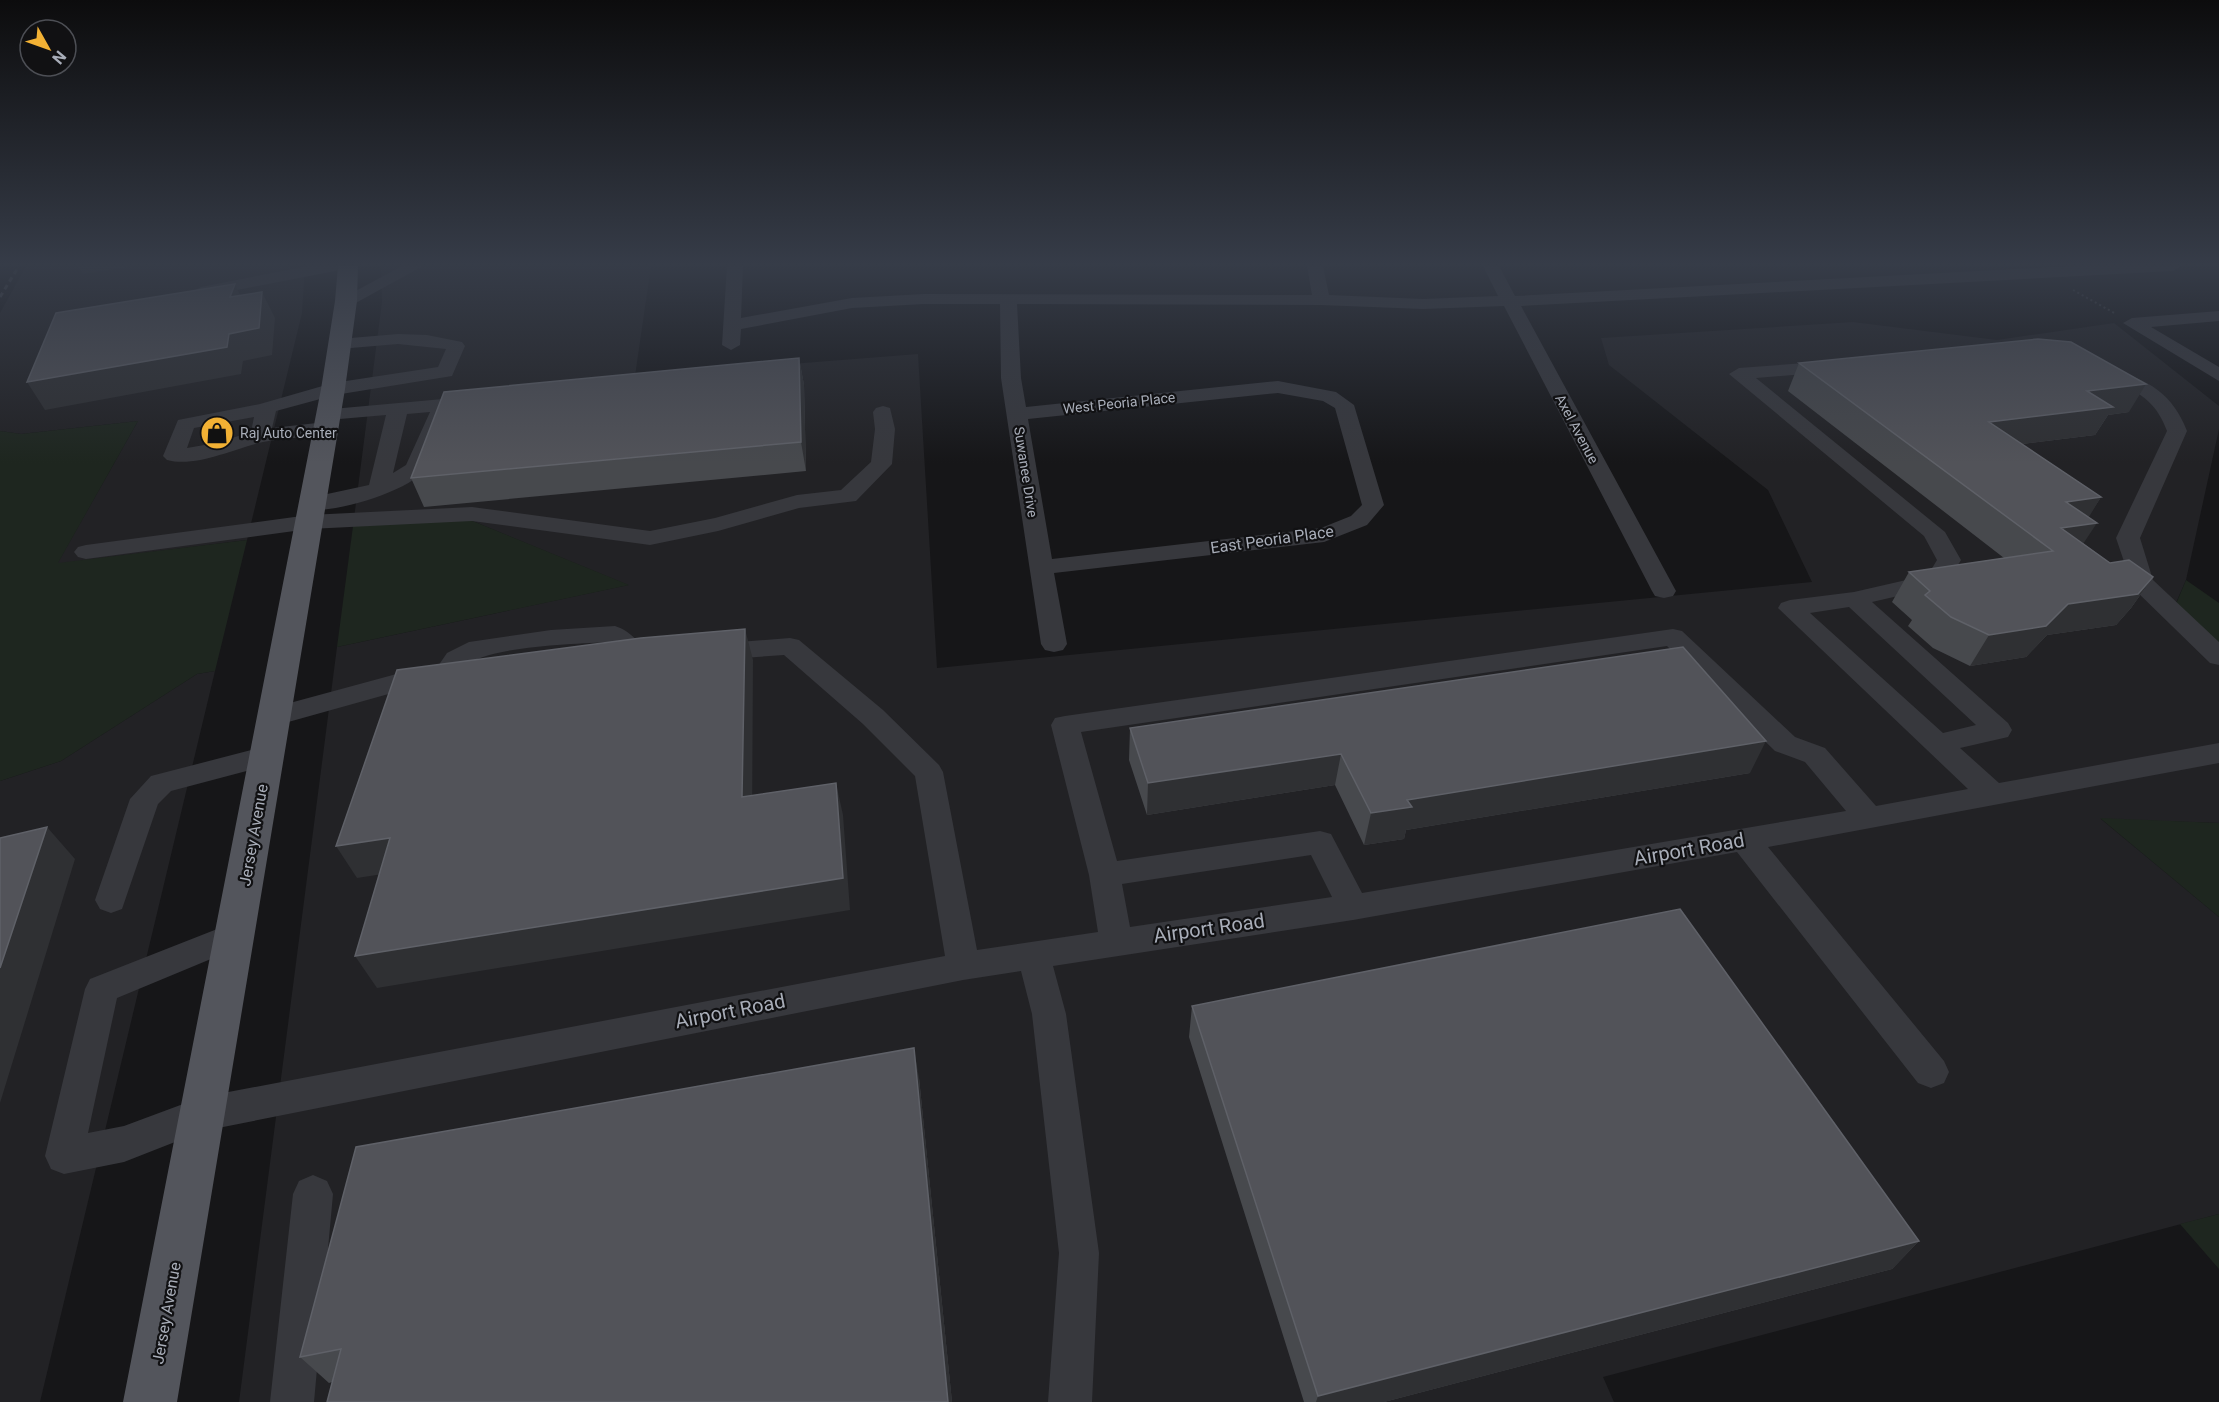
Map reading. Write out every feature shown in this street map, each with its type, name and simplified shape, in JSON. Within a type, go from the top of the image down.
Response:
[{"type":"main road","name":"Jersey Avenue","points":[[150,1402],[311,513],[341,331]]},
{"type":"street","points":[[731,345],[732,331]]},
{"type":"street","name":"Suwanee Drive","points":[[1009,331],[1011,378],[1016,414],[1054,644]]},
{"type":"street","name":"Axel Avenue","points":[[1525,331],[1664,591]]},
{"type":"street","points":[[2146,331],[2218,373]]},
{"type":"street","points":[[339,344],[393,337],[432,339],[456,346],[445,372],[329,410],[219,449],[174,456],[185,424],[266,409],[329,410],[398,408],[466,403]]},
{"type":"street","points":[[1856,365],[1739,374],[1935,532],[1949,560],[1936,580],[1854,599],[1790,608],[1993,795]]},
{"type":"street","points":[[2095,371],[2140,384],[2171,411],[2177,431],[2128,538],[2142,583],[2219,657]]},
{"type":"street","name":"East Peoria Place","points":[[1042,567],[1324,535],[1359,520],[1369,512],[1373,505],[1344,405],[1329,396],[1278,387],[1222,392]]},
{"type":"street","name":"West Peoria Place","points":[[1016,414],[1222,392]]},
{"type":"street","points":[[311,513],[379,489],[407,476],[415,468],[443,405]]},
{"type":"street","points":[[379,489],[398,408]]},
{"type":"street","points":[[260,436],[266,409]]},
{"type":"street","points":[[86,552],[311,513],[472,513],[650,538],[718,524],[797,502],[848,496],[882,464],[885,429],[883,412]]},
{"type":"street","points":[[1854,599],[1998,730],[1935,744]]},
{"type":"street","points":[[274,717],[449,669],[456,659],[469,650],[551,638],[615,634],[662,656]]},
{"type":"street","points":[[1116,942],[1105,875],[1065,725],[1673,637],[1785,744],[1815,755],[1869,818]]},
{"type":"street","points":[[603,662],[790,646],[873,717],[929,772],[963,966]]},
{"type":"street","points":[[449,669],[460,676],[495,673]]},
{"type":"street","name":"Airport Road","points":[[235,935],[102,989],[64,1156],[124,1144],[202,1114],[963,966],[1353,907],[1869,818],[2219,753]]},
{"type":"street","points":[[111,900],[145,799],[161,783],[267,756]]},
{"type":"street","points":[[1744,840],[1931,1072]]},
{"type":"street","points":[[1105,875],[1320,842],[1353,907]]},
{"type":"street","points":[[1034,954],[1049,1014],[1079,1253],[1070,1402]]},
{"type":"street","points":[[292,1402],[313,1194]]},
{"type":"shaded area","points":[[0,331],[298,331],[247,540],[57,564],[138,421],[21,434],[0,431]]},
{"type":"shaded area","points":[[378,331],[641,331],[635,376],[918,354],[937,668],[1812,582],[1768,490],[1609,365],[1601,338],[1705,331],[1928,331],[1997,340],[2056,331],[2125,331],[2219,406],[2219,429],[2186,580],[2176,603],[2219,644],[2219,823],[2101,819],[2219,917],[2219,1214],[1603,1377],[1614,1402],[239,1402],[337,647],[628,585],[453,513],[353,526]]},
{"type":"shaded area","points":[[138,421],[58,563],[247,540],[215,671],[197,674],[61,761],[0,781],[0,431],[21,434]]},
{"type":"shaded area","points":[[453,513],[629,585],[337,647],[353,526]]},
{"type":"shaded area","points":[[2186,580],[2219,603],[2219,644],[2176,604]]},
{"type":"shaded area","points":[[215,671],[40,1402],[0,1402],[0,781],[61,761],[197,674]]},
{"type":"shaded area","points":[[2100,818],[2219,823],[2219,917]]},
{"type":"shaded area","points":[[2219,1214],[2219,1269],[2180,1224]]},
{"type":"building","points":[[48,331],[242,331],[229,334],[227,347],[27,382]]},
{"type":"building","points":[[2038,339],[2071,342],[2146,384],[2087,391],[2113,407],[1989,422],[2101,497],[2066,502],[2097,523],[2061,528],[2110,563],[2129,560],[2153,577],[2138,594],[2068,604],[2046,626],[1989,635],[1951,617],[1925,595],[1930,591],[1909,572],[2053,551],[1799,363]]},
{"type":"building","points":[[799,358],[801,442],[411,478],[444,392]]},
{"type":"building","points":[[745,629],[742,797],[836,783],[843,878],[355,956],[390,838],[336,846],[397,670],[641,638]]},
{"type":"building","points":[[1683,647],[1766,741],[1407,800],[1412,807],[1371,813],[1341,754],[1148,783],[1130,728]]},
{"type":"building","points":[[47,827],[0,968],[0,838]]},
{"type":"building","points":[[1680,909],[1919,1241],[1318,1396],[1192,1006]]},
{"type":"building","points":[[914,1048],[948,1402],[327,1402],[341,1349],[300,1357],[356,1147]]},
{"type":"place","name":"Raj Auto Center","points":[[217,433]]}]
